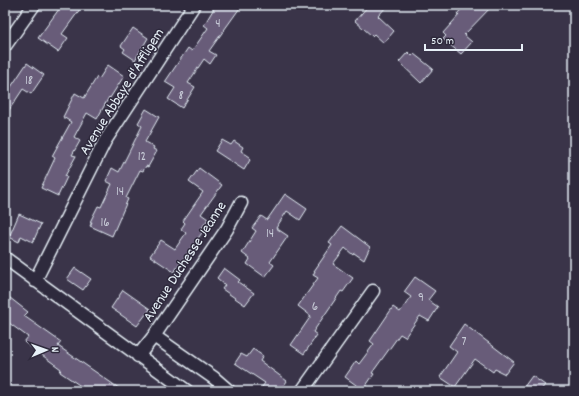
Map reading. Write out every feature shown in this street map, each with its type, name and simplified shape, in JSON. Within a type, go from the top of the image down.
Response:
[{"type":"street","points":[[5,46],[34,5]]},
{"type":"street","name":"Avenue Abbaye d'Affligem","points":[[35,281],[105,141],[194,5]]},
{"type":"street","name":"Avenue Duchesse Jeanne","points":[[138,356],[154,336],[227,229],[241,203]]},
{"type":"street","points":[[5,258],[187,391]]},
{"type":"street","points":[[302,391],[373,291]]},
{"type":"street","points":[[154,336],[214,378],[229,391]]},
{"type":"path","points":[[574,115],[570,133],[574,154]]},
{"type":"building","points":[[62,5],[83,5],[62,34],[68,38],[58,52],[38,38]]},
{"type":"building","points":[[216,5],[242,5],[209,51],[216,55],[210,64],[204,59],[188,83],[195,87],[182,108],[168,99],[175,88],[165,82],[188,48],[192,51],[208,28],[204,25]]},
{"type":"building","points":[[369,5],[388,5],[378,16],[394,31],[384,43],[374,34],[372,36],[355,21]]},
{"type":"building","points":[[465,5],[493,5],[464,35],[472,42],[461,54],[443,39],[446,36],[443,33],[459,15],[457,14]]},
{"type":"building","points":[[133,28],[148,38],[135,60],[123,52],[125,49],[121,46]]},
{"type":"building","points":[[408,52],[412,56],[414,54],[433,69],[421,83],[399,62]]},
{"type":"building","points":[[27,63],[44,75],[31,94],[23,89],[5,116],[5,96]]},
{"type":"building","points":[[108,65],[124,76],[110,98],[109,97],[97,119],[87,113],[74,137],[80,141],[72,155],[76,156],[65,176],[67,177],[58,196],[41,188],[55,158],[52,156],[71,122],[63,117],[75,93],[84,98],[97,77],[99,79]]},
{"type":"building","points":[[146,109],[159,117],[145,142],[154,147],[153,149],[157,151],[148,167],[146,166],[143,171],[140,170],[126,198],[128,199],[112,236],[90,226],[92,222],[90,222],[98,206],[101,207],[112,184],[106,181],[112,168],[119,172],[142,126],[138,123]]},
{"type":"building","points":[[222,140],[231,145],[234,141],[243,147],[241,151],[250,157],[250,160],[244,170],[215,151]]},
{"type":"building","points":[[199,168],[222,185],[201,214],[208,219],[201,229],[204,230],[174,272],[150,256],[161,240],[175,249],[186,233],[181,229],[185,223],[183,221],[203,192],[189,182]]},
{"type":"building","points":[[285,194],[307,209],[300,220],[287,211],[276,228],[288,236],[270,262],[274,265],[265,277],[247,264],[250,259],[242,253],[256,231],[252,228],[261,216],[267,220]]},
{"type":"building","points":[[19,214],[41,224],[33,242],[21,236],[19,242],[9,237]]},
{"type":"building","points":[[342,226],[370,247],[364,260],[354,253],[353,255],[345,248],[333,264],[353,278],[343,292],[341,291],[313,332],[317,335],[304,354],[291,345],[311,316],[298,306],[318,278],[313,275],[314,271],[332,245],[329,243]]},
{"type":"building","points":[[75,268],[91,279],[83,290],[67,279]]},
{"type":"building","points":[[224,268],[240,280],[238,282],[254,293],[245,305],[222,289],[225,285],[217,278]]},
{"type":"building","points":[[415,277],[435,291],[428,300],[438,307],[429,321],[420,316],[405,337],[400,334],[372,373],[374,374],[363,390],[345,377],[356,361],[359,364],[374,344],[370,341],[393,307],[400,312],[411,297],[404,292]]},
{"type":"building","points":[[123,290],[150,309],[137,326],[111,308]]},
{"type":"building","points":[[5,294],[28,312],[24,316],[61,342],[58,346],[123,391],[88,391],[60,372],[61,369],[24,342],[28,337],[5,320]]},
{"type":"building","points":[[464,324],[514,362],[505,374],[495,369],[493,372],[475,359],[455,387],[440,377],[457,352],[449,346]]},
{"type":"building","points":[[253,349],[263,356],[260,361],[287,381],[280,391],[259,391],[265,383],[235,363],[241,354],[247,357]]},
{"type":"building","points":[[532,376],[545,385],[540,391],[521,391]]}]
